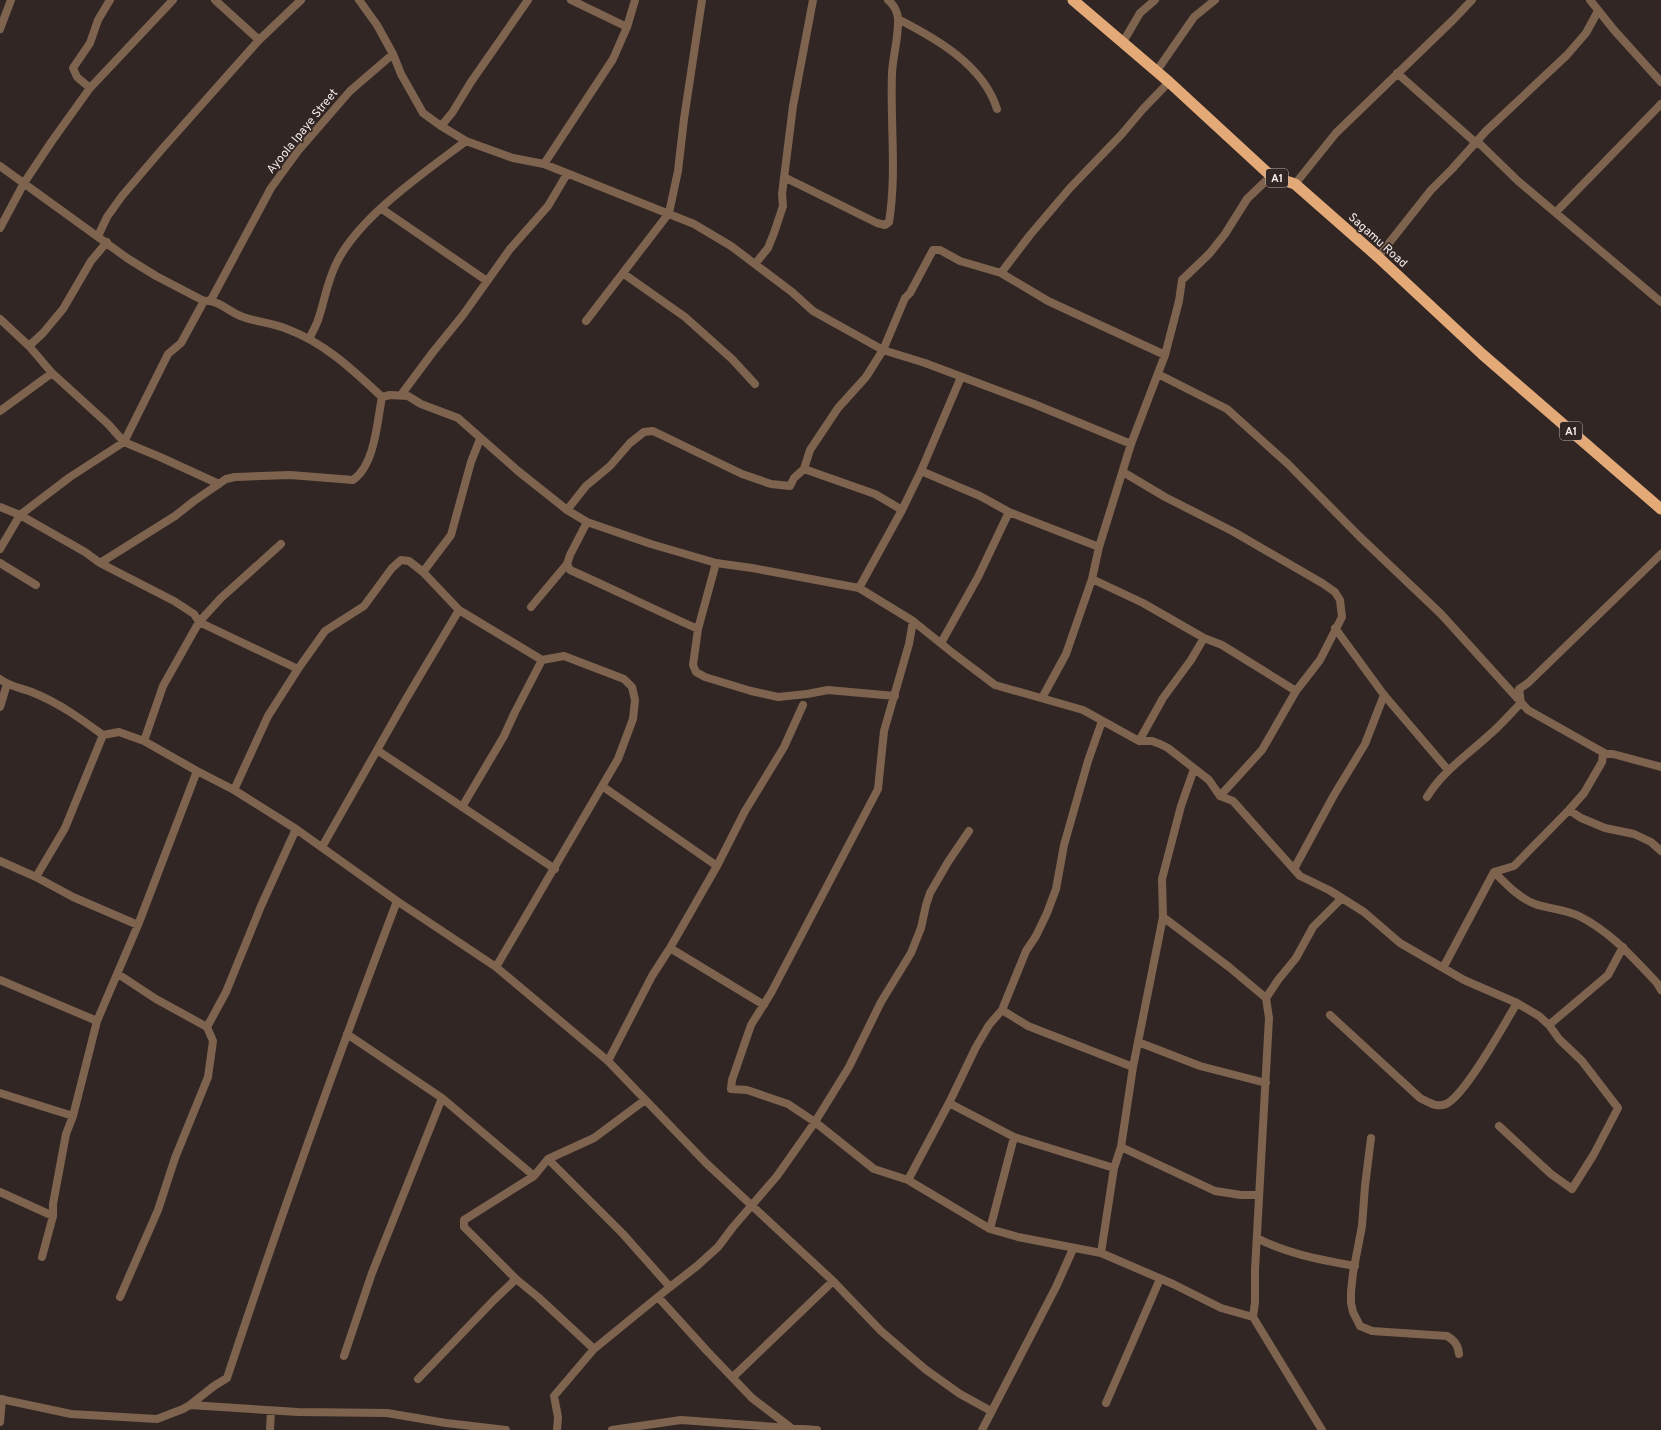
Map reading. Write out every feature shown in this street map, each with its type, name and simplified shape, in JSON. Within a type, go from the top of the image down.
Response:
[{"type":"highway","name":"Sagamu Road","points":[[1072,0],[1169,82],[1271,176],[1295,184],[1378,257],[1482,354],[1661,509]]},
{"type":"street","points":[[0,29],[11,0]]},
{"type":"street","points":[[90,88],[77,77],[73,68],[90,43],[98,20],[110,0]]},
{"type":"street","points":[[0,228],[24,183],[90,88],[173,0]]},
{"type":"street","points":[[215,0],[259,40]]},
{"type":"street","points":[[98,236],[107,217],[122,196],[259,40],[301,0]]},
{"type":"street","points":[[359,0],[377,24],[393,54],[401,74],[423,113],[466,141],[514,158],[544,164],[694,224],[731,246],[756,264],[792,292],[813,311],[883,350],[925,363],[1034,404],[1132,444]]},
{"type":"street","points":[[441,126],[528,0]]},
{"type":"street","points":[[571,0],[627,27]]},
{"type":"street","points":[[544,164],[613,59],[627,27],[635,0]]},
{"type":"street","points":[[586,321],[604,296],[624,274],[669,213],[678,172],[684,119],[702,0]]},
{"type":"street","points":[[756,264],[768,248],[783,206],[782,194],[792,106],[813,0]]},
{"type":"street","points":[[784,178],[877,223],[884,225],[889,222],[892,152],[892,72],[898,19],[896,10],[888,0]]},
{"type":"street","points":[[1123,42],[1140,13],[1155,0]]},
{"type":"street","points":[[1156,72],[1194,17],[1214,0]]},
{"type":"street","points":[[1295,184],[1336,133],[1472,0]]},
{"type":"street","points":[[1590,0],[1661,82]]},
{"type":"street","points":[[1378,257],[1431,190],[1452,170],[1486,131],[1567,55],[1589,29],[1598,11]]},
{"type":"street","points":[[898,19],[920,30],[968,64],[979,76],[995,101],[998,110]]},
{"type":"street","name":"Ayoola Ipaye Street","points":[[124,442],[168,354],[181,343],[271,188],[298,151],[350,91],[393,54]]},
{"type":"street","points":[[1397,73],[1480,145],[1518,181],[1661,302]]},
{"type":"street","points":[[1001,273],[1030,235],[1070,188],[1169,82]]},
{"type":"street","points":[[1556,212],[1661,104]]},
{"type":"street","points":[[309,339],[318,320],[329,281],[338,261],[355,236],[404,189],[466,141]]},
{"type":"street","points":[[0,166],[107,242],[127,258],[156,276],[242,317],[285,328],[309,339],[332,353],[382,397]]},
{"type":"street","points":[[401,395],[488,281],[510,249],[548,206],[568,174]]},
{"type":"street","points":[[1042,698],[1066,654],[1092,579],[1099,547],[1132,444],[1164,355],[1180,300],[1182,280],[1210,253],[1225,234],[1247,199],[1271,176]]},
{"type":"street","points":[[382,209],[488,281]]},
{"type":"street","points":[[28,346],[42,333],[63,309],[91,262],[107,242]]},
{"type":"street","points":[[567,510],[586,486],[610,466],[630,443],[644,432],[653,431],[742,474],[771,484],[790,486],[794,478],[804,469],[810,450],[838,408],[866,377],[883,350],[905,298],[910,293],[934,250],[940,250],[960,261],[1001,273],[1048,301],[1164,355]]},
{"type":"street","points":[[624,274],[685,317],[732,359],[755,384]]},
{"type":"street","points":[[0,319],[28,346],[52,373],[108,424],[124,442],[219,484]]},
{"type":"street","points":[[0,411],[52,373]]},
{"type":"street","points":[[1158,374],[1227,409],[1262,440],[1360,537],[1441,614],[1528,710],[1606,754],[1613,754],[1661,767]]},
{"type":"street","points":[[859,588],[902,510],[921,471],[961,377]]},
{"type":"street","points":[[382,397],[390,395],[408,396],[421,404],[458,418],[518,472],[567,510],[587,522],[645,542],[716,563],[752,568],[859,588],[912,621],[995,684],[1084,710],[1139,741],[1152,741],[1160,744],[1209,780],[1220,796],[1233,801],[1251,823],[1300,876],[1329,890],[1341,899],[1364,912],[1400,943],[1464,980],[1517,1003],[1539,1016],[1549,1025],[1559,1039],[1582,1060],[1618,1108],[1594,1154],[1572,1189],[1551,1174],[1499,1126]]},
{"type":"street","points":[[100,563],[175,516],[226,479],[235,477],[290,475],[352,480],[360,475],[371,452],[382,397]]},
{"type":"street","points":[[423,572],[451,535],[471,462],[480,438]]},
{"type":"street","points":[[0,549],[20,515],[70,477],[124,442]]},
{"type":"street","points":[[804,469],[875,494],[902,510]]},
{"type":"street","points":[[921,471],[980,496],[1009,512],[1099,547]]},
{"type":"street","points":[[1123,472],[1165,497],[1234,532],[1322,583],[1334,592],[1340,600],[1342,617],[1335,628],[1320,660],[1296,691],[1262,750],[1220,796]]},
{"type":"street","points":[[0,507],[20,515],[85,552],[100,563],[174,601],[194,614],[198,622],[298,669]]},
{"type":"street","points":[[941,643],[978,577],[1009,512]]},
{"type":"street","points":[[531,607],[567,564],[587,522]]},
{"type":"street","points":[[144,741],[163,686],[198,622],[221,598],[281,544]]},
{"type":"street","points":[[1521,703],[1519,690],[1661,554]]},
{"type":"street","points":[[234,790],[268,716],[298,669],[325,631],[364,606],[392,568],[401,560],[408,561],[423,572],[459,610],[542,660],[564,656],[624,679],[632,686],[635,700],[633,719],[618,759],[555,869],[496,967]]},
{"type":"street","points":[[0,563],[36,585]]},
{"type":"street","points":[[716,563],[698,629],[693,665],[696,672],[705,678],[778,697],[828,690],[895,696]]},
{"type":"street","points":[[567,564],[570,570],[645,606],[698,629]]},
{"type":"street","points":[[1092,579],[1143,603],[1204,638],[1222,645],[1296,691]]},
{"type":"street","points":[[322,847],[459,610]]},
{"type":"street","points":[[912,621],[909,644],[884,732],[878,789],[764,1005],[751,1025],[732,1080],[731,1089],[747,1090],[788,1104],[815,1122],[874,1169],[908,1180],[990,1229],[1018,1237],[1101,1254],[1160,1279],[1221,1308],[1253,1317]]},
{"type":"street","points":[[1335,628],[1384,695],[1448,770]]},
{"type":"street","points":[[1139,741],[1163,698],[1191,660],[1204,638]]},
{"type":"street","points":[[462,808],[504,736],[542,660]]},
{"type":"street","points":[[0,707],[3,682],[34,693],[65,708],[103,735],[119,732],[144,741],[197,772],[234,790],[296,829],[397,901],[496,967],[608,1061],[706,1163],[833,1280],[882,1331],[926,1369],[960,1394],[991,1411]]},
{"type":"street","points":[[1294,870],[1334,795],[1364,744],[1384,695]]},
{"type":"street","points":[[1427,797],[1434,786],[1448,770],[1488,736],[1521,703]]},
{"type":"street","points":[[608,1061],[652,976],[670,948],[717,866],[745,811],[784,747],[803,705]]},
{"type":"street","points":[[908,1180],[976,1047],[989,1025],[1002,1010],[1026,951],[1036,936],[1056,889],[1064,845],[1088,761],[1102,721]]},
{"type":"street","points":[[36,877],[64,828],[103,735]]},
{"type":"street","points":[[377,750],[555,869]]},
{"type":"street","points":[[1443,968],[1494,872],[1514,866],[1569,810],[1584,793],[1602,762],[1603,754],[1606,754]]},
{"type":"street","points":[[1101,1254],[1114,1168],[1121,1147],[1133,1067],[1162,917],[1162,879],[1181,806],[1194,768]]},
{"type":"street","points":[[42,1257],[53,1216],[52,1204],[66,1134],[73,1116],[97,1021],[138,925],[197,772]]},
{"type":"street","points":[[602,786],[717,866]]},
{"type":"street","points":[[1569,810],[1581,818],[1605,828],[1634,834],[1651,842],[1661,850]]},
{"type":"street","points":[[207,1027],[226,992],[261,906],[296,829]]},
{"type":"street","points":[[557,1430],[558,1417],[554,1396],[594,1349],[697,1266],[718,1247],[792,1157],[849,1067],[881,1002],[911,953],[921,928],[930,893],[968,831]]},
{"type":"street","points":[[0,861],[36,877],[73,897],[138,925]]},
{"type":"street","points":[[1494,872],[1512,890],[1534,904],[1577,915],[1595,924],[1623,947],[1657,983],[1661,990]]},
{"type":"street","points":[[1322,1430],[1253,1317],[1255,1302],[1254,1283],[1269,1018],[1266,998],[1296,958],[1312,926],[1341,899]]},
{"type":"street","points":[[0,1422],[1,1399],[71,1414],[157,1419],[190,1405],[214,1386],[227,1378],[259,1282],[347,1034],[397,901]]},
{"type":"street","points":[[1162,917],[1266,998]]},
{"type":"street","points":[[1549,1025],[1608,975],[1623,947]]},
{"type":"street","points":[[670,948],[764,1005]]},
{"type":"street","points":[[118,974],[156,999],[207,1027],[213,1041],[208,1078],[175,1158],[158,1210],[120,1297]]},
{"type":"street","points":[[0,980],[97,1021]]},
{"type":"street","points":[[1330,1015],[1420,1098],[1431,1104],[1446,1104],[1459,1094],[1517,1003]]},
{"type":"street","points":[[1002,1010],[1028,1026],[1133,1067]]},
{"type":"street","points":[[347,1034],[442,1098],[534,1176]]},
{"type":"street","points":[[1138,1042],[1200,1066],[1266,1083]]},
{"type":"street","points":[[0,1094],[73,1116]]},
{"type":"street","points":[[344,1356],[372,1273],[442,1098]]},
{"type":"street","points":[[594,1349],[538,1297],[516,1279],[464,1227],[464,1220],[534,1176],[548,1159],[594,1138],[645,1100]]},
{"type":"street","points":[[949,1102],[1014,1137],[1114,1168]]},
{"type":"street","points":[[990,1229],[1014,1137]]},
{"type":"street","points":[[1371,1138],[1362,1226],[1353,1273],[1351,1303],[1360,1326],[1372,1331],[1447,1336],[1458,1346],[1459,1354]]},
{"type":"street","points":[[1121,1147],[1215,1191],[1241,1196],[1259,1195]]},
{"type":"street","points":[[548,1159],[623,1234],[670,1287]]},
{"type":"street","points":[[0,1192],[53,1216]]},
{"type":"street","points":[[1257,1238],[1274,1247],[1319,1259],[1355,1266]]},
{"type":"street","points":[[982,1430],[1056,1287],[1073,1249]]},
{"type":"street","points":[[418,1379],[516,1279]]},
{"type":"street","points":[[1106,1403],[1160,1279]]},
{"type":"street","points":[[733,1377],[833,1280]]},
{"type":"street","points":[[658,1297],[752,1398],[790,1427]]},
{"type":"street","points":[[190,1405],[271,1411],[388,1413],[446,1423],[506,1430]]},
{"type":"street","points":[[270,1430],[271,1411]]},
{"type":"street","points":[[612,1430],[681,1420],[746,1428],[790,1427],[817,1430]]}]
